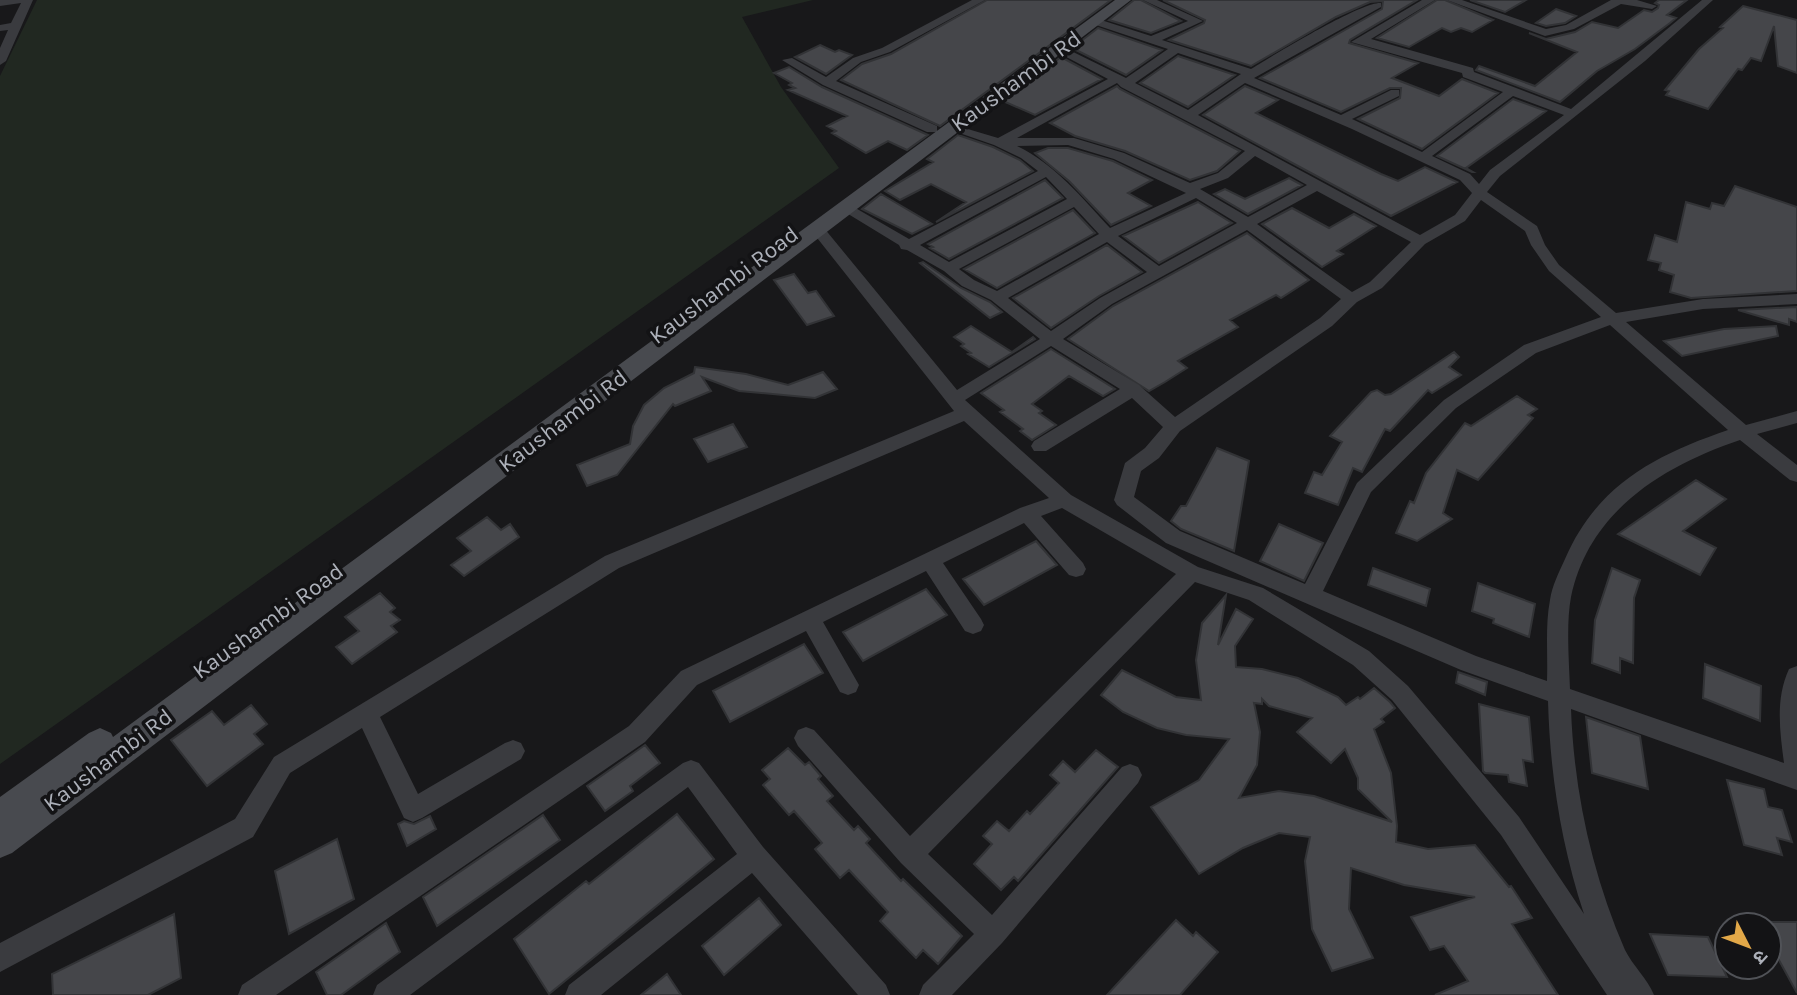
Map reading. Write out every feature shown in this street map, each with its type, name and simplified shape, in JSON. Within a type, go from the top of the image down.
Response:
[{"type":"main road","name":"Kaushambi Road","points":[[0,817],[941,129],[1108,0]]},
{"type":"main road","name":"Kaushambi Rd","points":[[0,841],[819,231],[941,129],[1059,49],[1125,0]]},
{"type":"street","points":[[0,3],[19,0]]},
{"type":"street","points":[[0,61],[28,0]]},
{"type":"street","points":[[827,82],[857,60],[886,50],[980,0]]},
{"type":"street","points":[[1148,0],[1197,21],[1149,41]]},
{"type":"street","points":[[1361,0],[1404,15]]},
{"type":"street","points":[[1430,0],[1360,37],[1357,42],[1366,41],[1469,71],[1467,74],[1573,114]]},
{"type":"street","points":[[1452,0],[1545,33],[1570,27],[1619,0],[1652,6]]},
{"type":"street","points":[[1708,0],[1641,59],[1495,173],[1460,218],[1420,241],[1376,285],[1351,299],[1296,343],[1174,426],[1152,453],[1132,468],[1124,500],[1173,537],[1469,663],[1797,779]]},
{"type":"street","points":[[1189,115],[1246,75],[1377,5]]},
{"type":"street","points":[[1097,22],[1246,75],[1465,177],[1478,192],[1532,229],[1538,245],[1554,268],[1741,432],[1797,475]]},
{"type":"street","points":[[0,28],[15,26]]},
{"type":"street","points":[[1059,49],[1189,115],[1420,241]]},
{"type":"street","points":[[999,142],[1120,82],[1176,49]]},
{"type":"street","points":[[788,60],[827,82],[941,129],[999,142],[1026,155],[1048,171],[1108,234],[1157,272]]},
{"type":"street","points":[[1424,159],[1429,151],[1512,91]]},
{"type":"street","points":[[1342,119],[1395,93]]},
{"type":"street","points":[[999,142],[1069,141],[1119,156],[1192,190],[1247,223],[1351,299]]},
{"type":"street","points":[[997,297],[1108,234],[1234,171],[1252,151]]},
{"type":"street","points":[[906,246],[1048,171]]},
{"type":"street","points":[[0,958],[244,828],[282,765],[612,562],[961,405],[1106,301],[1317,185]]},
{"type":"street","points":[[949,268],[1076,200]]},
{"type":"street","points":[[847,209],[906,246],[949,268],[968,283],[997,297],[1051,339],[1133,389],[1174,426]]},
{"type":"street","points":[[819,231],[961,405],[1064,500],[1191,573],[1256,594],[1361,659],[1400,693],[1510,825],[1623,995]]},
{"type":"street","points":[[1310,596],[1364,488],[1450,404],[1530,349],[1611,319],[1703,304],[1797,299]]},
{"type":"street","points":[[1040,446],[1133,389]]},
{"type":"street","points":[[1640,995],[1617,963],[1593,902],[1577,848],[1557,694],[1561,595],[1590,528],[1632,483],[1682,454],[1741,432],[1797,417]]},
{"type":"street","points":[[252,995],[637,734],[689,678],[1027,513],[1064,500]]},
{"type":"street","points":[[1027,513],[1076,569]]},
{"type":"street","points":[[930,560],[974,625]]},
{"type":"street","points":[[910,854],[1191,573]]},
{"type":"street","points":[[810,618],[848,685]]},
{"type":"street","points":[[1797,676],[1790,717],[1797,772]]},
{"type":"street","points":[[367,715],[413,810],[513,751]]},
{"type":"street","points":[[806,738],[910,854],[993,934]]},
{"type":"street","points":[[387,995],[691,771],[754,856],[876,995]]},
{"type":"street","points":[[933,995],[993,934],[1130,775]]},
{"type":"street","points":[[579,995],[754,856]]},
{"type":"shaded area","points":[[37,0],[813,0],[742,17],[781,87],[839,168],[0,764],[0,76]]},
{"type":"building","points":[[987,0],[1111,0],[940,126],[841,80],[862,64],[891,54]]},
{"type":"building","points":[[1134,0],[1141,0],[1181,21],[1151,33],[1109,20]]},
{"type":"building","points":[[1163,0],[1417,0],[1349,43],[1418,63],[1392,78],[1439,96],[1462,79],[1498,93],[1422,149],[1358,119],[1400,98],[1401,88],[1390,88],[1341,112],[1260,78],[1382,9],[1383,1],[1370,2],[1336,17],[1251,66],[1169,40],[1204,23],[1205,20]]},
{"type":"building","points":[[1437,0],[1445,0],[1493,20],[1472,32],[1461,28],[1451,32],[1442,28],[1409,47],[1377,38]]},
{"type":"building","points":[[1470,0],[1526,0],[1505,12]]},
{"type":"building","points":[[1659,0],[1687,0],[1667,15],[1676,18],[1670,23],[1635,49],[1597,71],[1560,102],[1476,70],[1479,66],[1535,86],[1577,52],[1529,33],[1546,39],[1575,32],[1592,22],[1618,28],[1644,10],[1652,12],[1658,8],[1659,5],[1655,3]]},
{"type":"building","points":[[1743,6],[1797,20],[1797,73],[1778,66],[1774,26],[1761,61],[1751,58],[1742,70],[1738,69],[1708,109],[1666,95],[1669,91],[1665,90],[1699,49]]},
{"type":"building","points":[[1556,9],[1576,16],[1565,23],[1546,26],[1536,23]]},
{"type":"building","points":[[1098,28],[1162,50],[1126,75],[1072,48]]},
{"type":"building","points":[[820,45],[835,52],[839,50],[852,55],[826,74],[795,57]]},
{"type":"building","points":[[1178,56],[1235,75],[1188,107],[1140,83]]},
{"type":"building","points":[[1061,57],[1102,79],[1035,115],[1003,101]]},
{"type":"building","points":[[789,67],[822,87],[928,135],[907,150],[888,141],[866,153],[832,133],[836,131],[827,126],[847,116],[788,90],[795,88],[789,85],[792,83],[774,73]]},
{"type":"building","points":[[1117,86],[1240,151],[1217,171],[1190,180],[1125,151],[1075,136],[1050,123]]},
{"type":"building","points":[[1245,86],[1278,100],[1256,113],[1381,174],[1398,181],[1425,167],[1457,182],[1391,216],[1203,115]]},
{"type":"building","points":[[1513,99],[1546,111],[1466,168],[1473,172],[1437,156]]},
{"type":"building","points":[[958,135],[993,147],[1020,160],[1033,171],[936,222],[966,202],[931,184],[900,200],[885,191],[933,162],[927,159]]},
{"type":"building","points":[[1048,148],[1068,148],[1113,161],[1152,180],[1128,193],[1151,206],[1111,225],[1069,181],[1035,153]]},
{"type":"building","points":[[1289,178],[1302,185],[1248,214],[1214,194],[1225,189],[1245,199]]},
{"type":"building","points":[[1045,180],[1063,198],[949,259],[930,248],[933,247],[928,244]]},
{"type":"building","points":[[1735,186],[1797,207],[1797,291],[1691,298],[1670,292],[1674,275],[1659,270],[1661,263],[1648,260],[1655,235],[1677,242],[1686,202],[1710,209],[1712,203],[1724,206]]},
{"type":"building","points":[[881,194],[932,224],[912,234],[862,209]]},
{"type":"building","points":[[1198,202],[1232,223],[1159,263],[1123,236]]},
{"type":"building","points":[[1292,208],[1329,228],[1354,214],[1376,226],[1337,251],[1343,254],[1322,267],[1262,224]]},
{"type":"building","points":[[1073,210],[1095,233],[997,288],[964,269]]},
{"type":"building","points":[[1247,233],[1309,280],[1281,298],[1276,295],[1230,320],[1238,327],[1178,361],[1187,368],[1165,382],[1149,391],[1068,339],[1113,306]]},
{"type":"building","points":[[1107,245],[1142,272],[1051,328],[1013,298]]},
{"type":"building","points":[[923,262],[1002,312],[990,318],[920,263]]},
{"type":"building","points":[[794,274],[808,293],[816,291],[834,316],[807,325],[774,280]]},
{"type":"building","points":[[1797,307],[1797,322],[1789,319],[1789,325],[1738,310]]},
{"type":"building","points":[[971,326],[1012,352],[1033,337],[1035,339],[989,367],[968,354],[971,353],[961,346],[964,344],[954,337]]},
{"type":"building","points":[[1776,326],[1778,336],[1682,356],[1664,341],[1724,329]]},
{"type":"building","points":[[1051,349],[1115,389],[1103,396],[1069,376],[1032,404],[1042,411],[1039,413],[1056,425],[1032,440],[1020,431],[1023,429],[1000,412],[1004,410],[981,393]]},
{"type":"building","points":[[1454,352],[1459,357],[1449,367],[1461,375],[1432,393],[1428,390],[1390,431],[1385,429],[1362,472],[1353,468],[1338,505],[1305,493],[1314,472],[1322,475],[1342,442],[1330,436],[1371,392],[1377,390],[1385,395],[1391,394]]},
{"type":"building","points":[[695,367],[746,374],[788,385],[823,372],[837,389],[815,398],[739,391],[702,377],[711,391],[675,406],[673,404],[617,475],[587,486],[577,465],[630,444],[633,426],[644,405],[664,388],[694,373]]},
{"type":"building","points":[[1517,396],[1537,409],[1528,415],[1533,418],[1478,480],[1457,470],[1443,513],[1452,519],[1417,541],[1396,533],[1410,501],[1414,503],[1426,473],[1465,423],[1471,426]]},
{"type":"building","points":[[733,424],[747,447],[708,462],[694,439]]},
{"type":"building","points":[[1217,448],[1249,461],[1234,551],[1181,529],[1171,521],[1181,506],[1186,506]]},
{"type":"building","points":[[1696,480],[1726,499],[1683,531],[1716,548],[1700,575],[1618,534]]},
{"type":"building","points":[[487,517],[501,530],[510,524],[519,537],[464,576],[451,565],[471,551],[457,538]]},
{"type":"building","points":[[1279,524],[1323,543],[1304,581],[1260,561]]},
{"type":"building","points":[[1036,541],[1057,565],[984,605],[963,579]]},
{"type":"building","points":[[1373,568],[1430,589],[1426,606],[1368,585]]},
{"type":"building","points":[[1612,568],[1640,580],[1634,598],[1633,663],[1620,658],[1620,673],[1592,663],[1595,620]]},
{"type":"building","points":[[1478,583],[1535,604],[1529,637],[1493,623],[1494,619],[1472,611]]},
{"type":"building","points":[[926,589],[947,615],[863,661],[843,632]]},
{"type":"building","points":[[380,593],[395,608],[390,612],[400,620],[391,626],[397,632],[352,664],[336,647],[359,631],[345,617]]},
{"type":"building","points":[[1226,595],[1218,645],[1236,609],[1253,619],[1235,646],[1236,667],[1262,669],[1298,678],[1338,697],[1346,705],[1358,697],[1360,699],[1374,688],[1390,702],[1395,708],[1381,719],[1384,722],[1374,729],[1391,773],[1397,826],[1396,842],[1428,849],[1475,845],[1509,887],[1511,886],[1532,918],[1512,924],[1558,995],[1435,995],[1468,981],[1444,946],[1430,950],[1411,917],[1475,897],[1404,885],[1351,868],[1349,909],[1373,958],[1332,971],[1312,929],[1305,861],[1310,837],[1279,833],[1243,848],[1199,874],[1151,807],[1199,780],[1229,739],[1186,735],[1157,728],[1123,712],[1101,695],[1122,670],[1176,697],[1201,700],[1196,660],[1202,623]],"holes":[[[1262,699],[1269,706],[1312,718],[1297,732],[1331,763],[1345,749],[1358,778],[1358,789],[1392,822],[1314,796],[1279,791],[1239,798],[1257,765],[1260,732],[1254,703],[1262,704]]]},
{"type":"building","points":[[804,644],[823,673],[730,722],[713,691]]},
{"type":"building","points":[[1705,664],[1761,686],[1760,721],[1703,698]]},
{"type":"building","points":[[1458,672],[1487,682],[1485,695],[1456,683]]},
{"type":"building","points":[[1479,704],[1529,717],[1533,762],[1523,760],[1527,786],[1509,782],[1508,775],[1483,771]]},
{"type":"building","points":[[251,705],[267,724],[254,734],[263,744],[207,786],[171,740],[212,711],[224,725]]},
{"type":"building","points":[[1586,717],[1640,736],[1648,789],[1592,773]]},
{"type":"building","points":[[645,745],[660,763],[630,786],[633,791],[605,811],[587,786]]},
{"type":"building","points":[[788,748],[805,765],[809,762],[821,776],[818,779],[833,796],[827,801],[854,830],[858,826],[870,839],[866,843],[901,881],[903,879],[962,936],[938,964],[923,950],[916,958],[880,921],[888,912],[849,870],[840,878],[815,849],[822,843],[794,811],[789,815],[763,785],[770,779],[762,770]]},
{"type":"building","points":[[1096,750],[1118,767],[1018,881],[1014,877],[1001,890],[974,864],[992,844],[983,836],[997,821],[1009,831],[1027,811],[1030,814],[1059,783],[1050,775],[1063,761],[1075,772]]},
{"type":"building","points":[[1727,780],[1764,789],[1768,807],[1782,810],[1792,842],[1777,838],[1782,855],[1744,845]]},
{"type":"building","points":[[677,814],[714,859],[549,994],[514,939],[586,881],[589,884]]},
{"type":"building","points":[[543,815],[560,840],[437,926],[423,897]]},
{"type":"building","points":[[430,816],[436,829],[407,846],[398,824],[404,821],[414,824]]},
{"type":"building","points":[[337,839],[354,899],[289,934],[275,871]]},
{"type":"building","points":[[759,898],[781,925],[724,975],[702,946]]},
{"type":"building","points":[[174,914],[181,978],[148,995],[53,995],[52,974]]},
{"type":"building","points":[[1176,920],[1193,936],[1196,932],[1218,952],[1180,995],[1107,995]]},
{"type":"building","points":[[1783,922],[1797,922],[1797,993],[1783,968]]},
{"type":"building","points":[[386,923],[400,952],[341,995],[327,995],[316,972]]},
{"type":"building","points":[[1650,934],[1708,937],[1713,948],[1713,977],[1668,975]]},
{"type":"building","points":[[667,974],[681,995],[641,995]]}]
